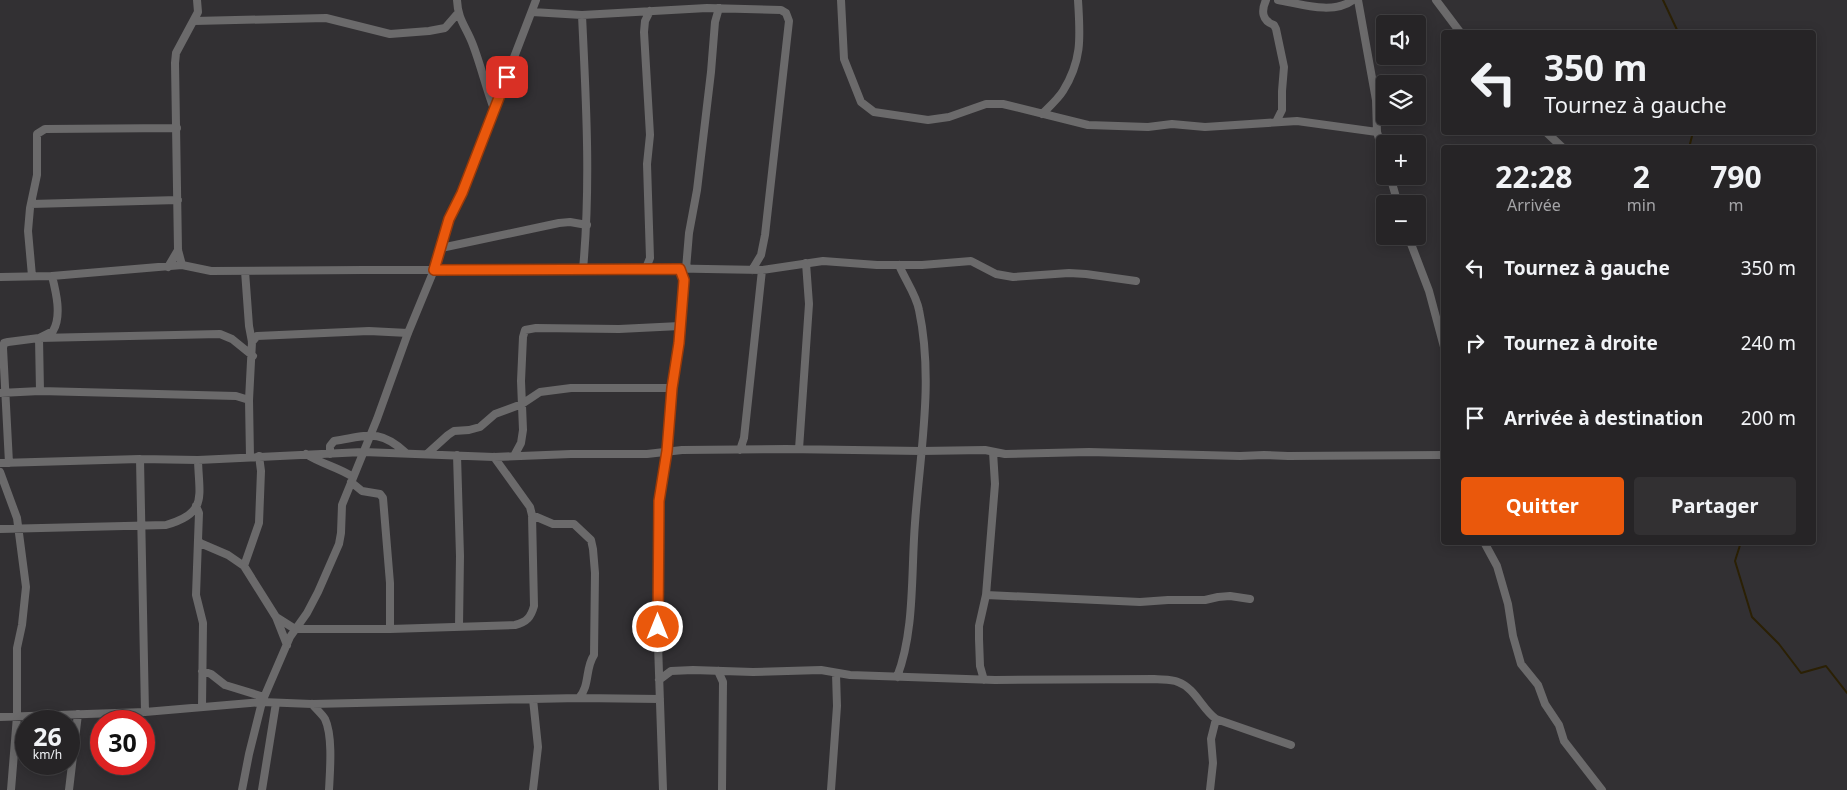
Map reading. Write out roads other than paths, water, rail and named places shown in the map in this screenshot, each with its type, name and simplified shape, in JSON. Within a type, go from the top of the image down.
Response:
[{"type":"street","points":[[182,265],[178,250],[176,53],[198,12],[197,0]]},
{"type":"street","points":[[457,0],[458,13],[472,43],[483,81],[494,109]]},
{"type":"street","points":[[242,790],[263,700],[295,629],[307,613],[318,592],[338,544],[341,533],[342,505],[434,270],[449,219],[462,193],[536,0]]},
{"type":"street","points":[[841,0],[844,59],[861,102],[874,112],[928,120],[949,117],[986,104],[1003,104],[1088,125],[1148,127],[1172,124],[1205,128],[1297,121],[1377,132]]},
{"type":"street","points":[[1042,114],[1063,92],[1078,54],[1081,40],[1078,0]]},
{"type":"street","points":[[1266,0],[1264,18],[1267,23],[1276,29],[1284,61],[1282,110],[1276,122]]},
{"type":"street","points":[[1278,0],[1327,8],[1341,6],[1353,0]]},
{"type":"street","points":[[1358,0],[1376,100],[1378,135]]},
{"type":"street","points":[[1436,0],[1458,30]]},
{"type":"street","points":[[705,8],[715,22]]},
{"type":"street","points":[[532,12],[582,15],[719,8],[782,10],[786,13],[789,22],[780,115],[762,255],[752,270]]},
{"type":"street","points":[[663,790],[658,656],[659,501],[667,451],[689,232],[697,190],[715,22],[719,8]]},
{"type":"street","points":[[646,268],[650,258],[647,164],[650,135],[644,32],[645,21],[650,11]]},
{"type":"street","points":[[194,21],[326,18],[390,34],[445,28],[458,13]]},
{"type":"street","points":[[582,15],[587,127],[587,225],[583,269]]},
{"type":"street","points":[[32,276],[28,231],[37,176],[37,134],[45,129],[177,128]]},
{"type":"street","points":[[1549,135],[1560,145]]},
{"type":"street","points":[[31,204],[178,200]]},
{"type":"street","points":[[441,248],[558,223],[570,222],[587,225]]},
{"type":"street","points":[[1411,245],[1429,291],[1441,336]]},
{"type":"street","points":[[168,266],[178,250]]},
{"type":"street","points":[[650,258],[658,268]]},
{"type":"street","points":[[0,277],[52,276],[182,265],[211,272],[646,268],[762,270],[823,261],[899,265],[971,261],[996,274],[1014,277],[1069,273],[1136,281]]},
{"type":"street","points":[[799,449],[808,304],[806,263]]},
{"type":"street","points":[[897,677],[904,660],[910,606],[926,388],[920,318],[914,294],[899,265]]},
{"type":"street","points":[[684,280],[686,269]]},
{"type":"street","points":[[740,450],[744,438],[762,270]]},
{"type":"street","points":[[245,271],[248,326],[253,356],[249,400],[250,456]]},
{"type":"street","points":[[39,338],[53,331],[56,326],[56,294],[52,276]]},
{"type":"street","points":[[514,456],[521,443],[523,430],[523,337],[525,330],[529,328],[618,329],[680,326]]},
{"type":"street","points":[[252,342],[257,336],[369,331],[408,333]]},
{"type":"street","points":[[9,463],[3,393],[4,343],[39,338],[220,334],[232,339],[253,356]]},
{"type":"street","points":[[39,338],[40,391]]},
{"type":"street","points":[[427,454],[454,431],[469,430],[480,426],[495,414],[522,404],[540,392],[571,388],[672,388]]},
{"type":"street","points":[[3,393],[40,391],[236,396],[249,400]]},
{"type":"street","points":[[330,454],[330,446],[334,441],[370,436],[383,437],[393,442],[406,453]]},
{"type":"street","points":[[0,463],[140,459],[198,460],[363,452],[494,457],[799,449],[985,450],[1005,454],[1089,452],[1240,456],[1441,456]]},
{"type":"street","points":[[984,680],[980,666],[979,626],[986,595],[995,484],[993,452]]},
{"type":"street","points":[[306,454],[328,466],[343,470],[362,491],[380,494],[383,498],[390,584],[390,629]]},
{"type":"street","points":[[457,455],[460,556],[459,626]]},
{"type":"street","points":[[244,566],[259,523],[261,471],[259,456]]},
{"type":"street","points":[[276,617],[295,629],[390,629],[523,623],[532,614],[534,606],[532,515],[530,507],[494,457]]},
{"type":"street","points":[[140,459],[145,710]]},
{"type":"street","points":[[0,529],[166,525],[180,521],[192,514],[199,501],[198,460]]},
{"type":"street","points":[[0,472],[17,518],[26,587],[22,625],[17,648],[17,710]]},
{"type":"street","points":[[196,506],[199,513],[196,594],[203,623],[202,707]]},
{"type":"street","points":[[532,515],[552,524],[574,524],[590,540],[593,549],[595,573],[594,655],[589,665],[586,689],[579,698]]},
{"type":"street","points":[[188,516],[199,524]]},
{"type":"street","points":[[198,540],[200,543],[228,555],[244,566],[276,617],[287,645]]},
{"type":"street","points":[[1486,545],[1497,566],[1522,664],[1538,685],[1546,704],[1559,725],[1564,741],[1602,790]]},
{"type":"street","points":[[986,595],[1140,602],[1205,600],[1230,596],[1250,599]]},
{"type":"street","points":[[658,656],[672,671]]},
{"type":"street","points":[[659,680],[672,671],[753,672],[812,670],[836,674],[984,680],[1170,680],[1179,682],[1190,691],[1209,714],[1216,719],[1291,745]]},
{"type":"street","points":[[718,671],[723,682],[722,790]]},
{"type":"street","points":[[202,672],[211,674],[225,686],[276,704],[579,698],[660,699]]},
{"type":"street","points":[[831,790],[836,713],[836,674]]},
{"type":"street","points":[[533,699],[538,756],[533,790]]},
{"type":"street","points":[[155,711],[263,700]]},
{"type":"street","points":[[262,790],[276,704]]},
{"type":"street","points":[[312,704],[324,717],[326,723],[330,751],[329,790]]},
{"type":"street","points":[[0,717],[15,716]]},
{"type":"street","points":[[1210,790],[1213,763],[1211,739],[1216,719]]},
{"type":"street","points":[[11,790],[15,741]]},
{"type":"street","points":[[69,790],[71,775]]},
{"type":"waterway","points":[[1663,0],[1677,30]]},
{"type":"waterway","points":[[1690,145],[1692,135]]},
{"type":"waterway","points":[[1740,545],[1735,561],[1752,617],[1779,644],[1801,673],[1826,666],[1847,693]]}]
